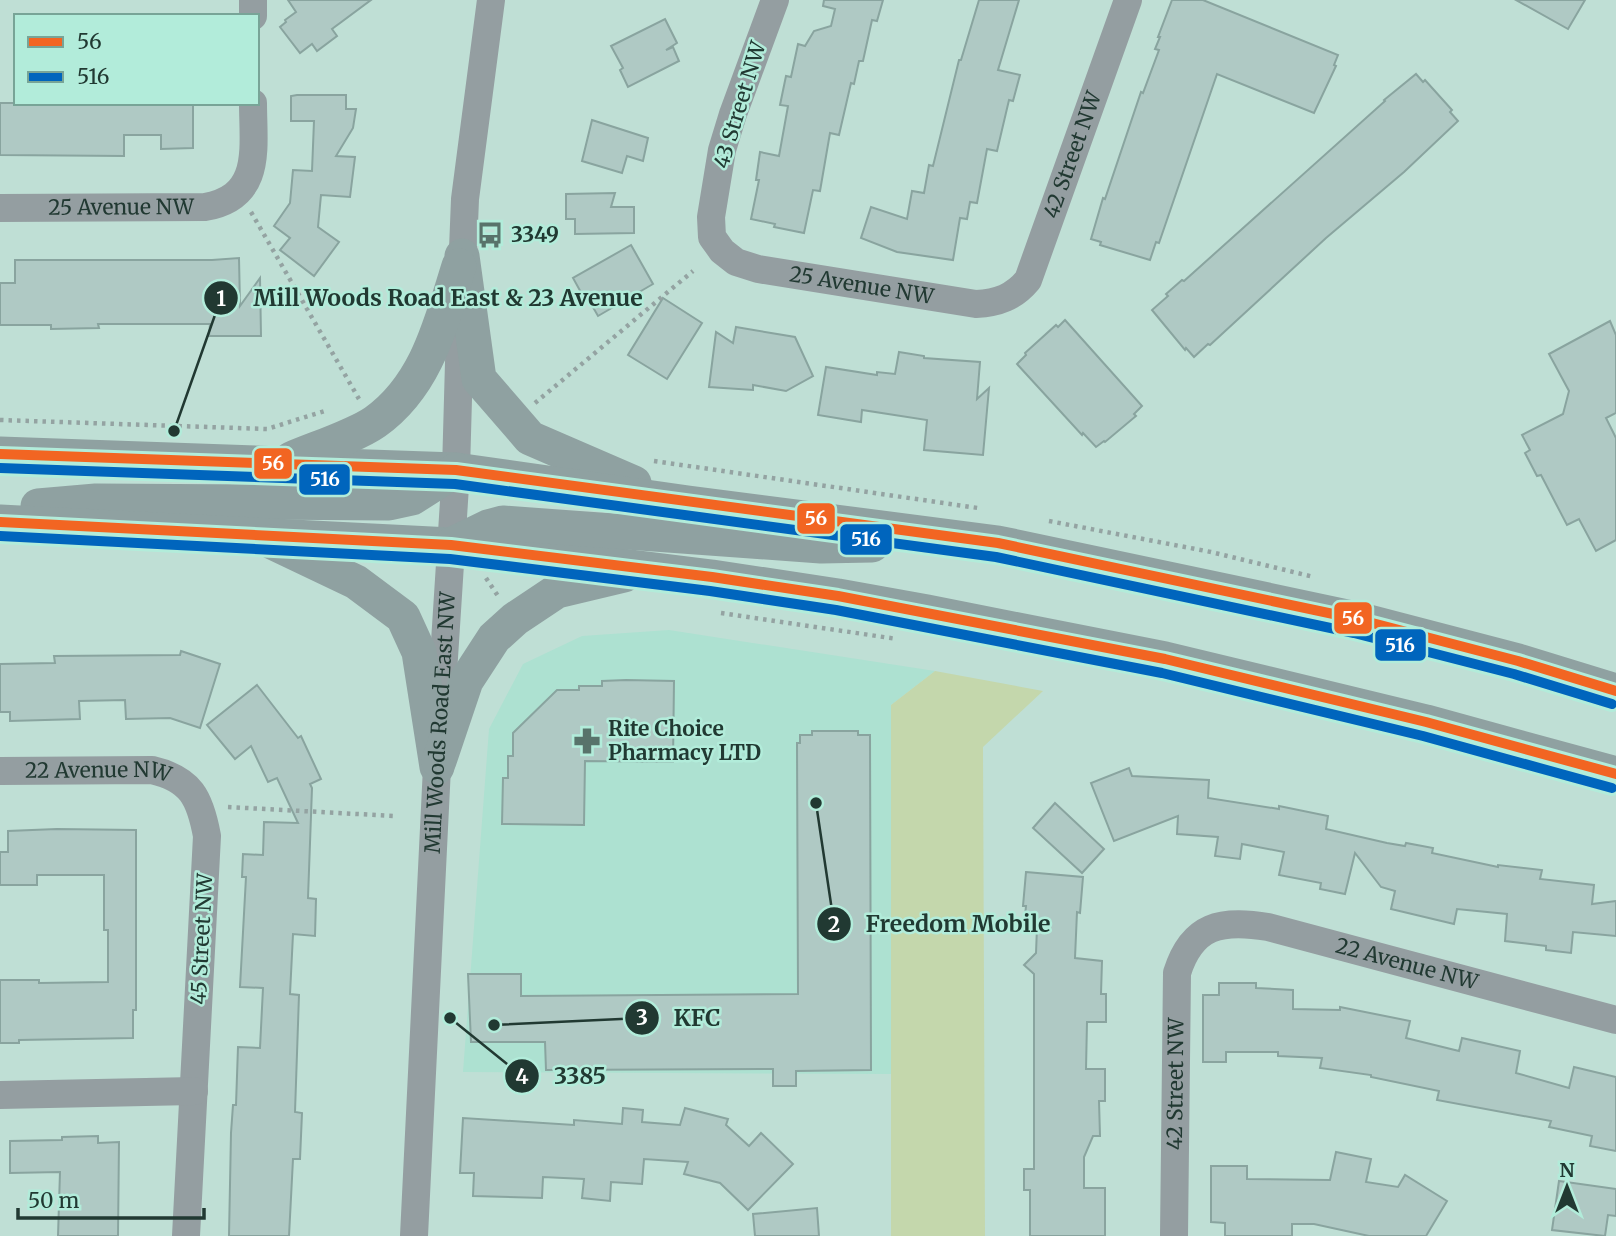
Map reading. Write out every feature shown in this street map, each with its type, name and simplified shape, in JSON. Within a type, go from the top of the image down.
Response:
[{"type":"main road","points":[[255,463],[289,460],[375,422],[409,390],[434,345],[462,256]]},
{"type":"main road","points":[[462,256],[480,379],[530,438],[688,503]]},
{"type":"main road","points":[[0,454],[456,470],[998,543],[1357,619],[1518,661],[1616,691]]},
{"type":"main road","points":[[0,509],[96,500],[389,503],[412,498],[456,470]]},
{"type":"main road","points":[[0,522],[451,545],[649,569],[928,612],[1165,659],[1426,722],[1616,774]]},
{"type":"main road","points":[[451,545],[488,527],[503,523],[821,546],[998,543]]},
{"type":"main road","points":[[257,535],[356,582],[403,617],[419,652],[437,767]]},
{"type":"main road","points":[[437,767],[466,681],[494,638],[515,619],[557,591],[649,569]]},
{"type":"street","name":"Mill Woods Road East NW","points":[[414,1236],[437,767],[456,470],[465,199],[491,0]]},
{"type":"street","name":"43 Street NW","points":[[722,251],[712,237],[711,217],[722,150],[775,0]]},
{"type":"street","name":"42 Street NW","points":[[1004,299],[1018,292],[1028,280],[1128,0]]},
{"type":"street","points":[[238,192],[251,173],[253,105]]},
{"type":"street","name":"25 Avenue NW","points":[[0,208],[205,207],[219,204],[238,192]]},
{"type":"street","name":"25 Avenue NW","points":[[722,251],[736,262],[758,269],[976,304],[1004,299]]},
{"type":"street","name":"22 Avenue NW","points":[[0,771],[152,770],[182,781],[191,790]]},
{"type":"street","name":"45 Street NW","points":[[186,1236],[207,836],[199,803],[191,790]]},
{"type":"street","name":"22 Avenue NW","points":[[1197,936],[1227,925],[1246,923],[1268,927],[1616,1020]]},
{"type":"street","name":"42 Street NW","points":[[1174,1236],[1177,973],[1183,955],[1197,936]]},
{"type":"street","points":[[0,1095],[194,1091]]},
{"type":"path","points":[[238,192],[359,399],[348,403]]},
{"type":"path","points":[[535,404],[693,271]]},
{"type":"path","points":[[0,420],[267,429],[336,407]]},
{"type":"path","points":[[721,613],[897,639]]},
{"type":"path","points":[[228,807],[394,816]]},
{"type":"shaded area","points":[[669,630],[935,671],[891,705],[892,1074],[463,1072],[489,729],[523,664],[582,636]]},
{"type":"shaded area","points":[[935,671],[1043,691],[983,747],[985,1236],[891,1236],[891,705]]},
{"type":"building","points":[[288,0],[371,0],[332,29],[337,36],[317,51],[312,44],[300,53],[280,27],[296,12]]},
{"type":"building","points":[[824,0],[883,0],[877,21],[872,20],[863,61],[859,61],[854,84],[851,83],[839,135],[830,133],[820,191],[813,190],[804,233],[751,219],[759,180],[756,180],[760,152],[779,156],[788,106],[780,105],[786,76],[791,77],[798,44],[805,46],[814,31],[831,26],[835,9],[823,6]]},
{"type":"building","points":[[979,0],[1019,0],[998,70],[1020,75],[1013,101],[1009,100],[997,151],[987,149],[977,203],[970,202],[967,219],[960,218],[953,260],[897,252],[861,238],[871,207],[907,219],[912,191],[924,193],[929,165],[933,166],[959,60]]},
{"type":"building","points":[[1172,0],[1203,0],[1338,55],[1334,65],[1336,66],[1314,113],[1217,74],[1159,243],[1156,242],[1150,260],[1100,245],[1101,242],[1091,239],[1141,92],[1143,93],[1159,50],[1155,49],[1158,37]]},
{"type":"building","points":[[1516,0],[1585,0],[1568,29]]},
{"type":"building","points":[[665,19],[677,43],[666,50],[673,47],[679,61],[628,87],[620,70],[623,68],[611,46]]},
{"type":"building","points":[[1416,74],[1423,82],[1425,80],[1452,110],[1450,112],[1458,121],[1210,345],[1194,357],[1186,348],[1185,350],[1152,310],[1168,296],[1166,294],[1184,281]]},
{"type":"building","points":[[346,95],[346,109],[356,109],[353,128],[336,156],[355,157],[350,197],[321,195],[318,227],[339,242],[314,276],[280,250],[290,238],[274,226],[290,203],[293,170],[312,171],[314,121],[291,121],[291,96]]},
{"type":"building","points":[[0,103],[193,105],[193,148],[161,149],[161,135],[124,135],[124,156],[0,155]]},
{"type":"building","points":[[592,120],[648,138],[643,161],[627,156],[622,173],[582,161]]},
{"type":"building","points":[[615,193],[611,207],[634,207],[634,233],[575,234],[575,219],[566,219],[566,194]]},
{"type":"building","points":[[631,245],[653,284],[598,316],[573,278]]},
{"type":"building","points":[[239,258],[240,306],[260,278],[261,336],[209,336],[210,324],[98,324],[99,328],[51,329],[51,325],[0,325],[0,283],[15,283],[15,260]]},
{"type":"building","points":[[663,298],[702,323],[667,379],[628,355]]},
{"type":"building","points":[[1065,320],[1142,406],[1134,414],[1136,416],[1096,447],[1017,364],[1025,353]]},
{"type":"building","points":[[1610,321],[1616,335],[1616,413],[1606,418],[1616,438],[1616,540],[1596,551],[1579,519],[1567,525],[1541,475],[1537,476],[1525,453],[1530,450],[1522,435],[1563,414],[1569,391],[1549,354]]},
{"type":"building","points":[[736,327],[795,337],[813,376],[786,391],[753,385],[753,390],[709,387],[716,332],[733,343]]},
{"type":"building","points":[[899,352],[924,358],[980,362],[977,399],[989,388],[983,455],[924,450],[927,420],[862,410],[861,422],[818,415],[826,367],[877,375],[877,372],[895,374]]},
{"type":"building","points":[[181,651],[220,664],[200,728],[170,718],[126,719],[125,700],[79,701],[80,719],[10,721],[10,712],[0,712],[0,664],[55,663],[54,656],[180,655]]},
{"type":"building","points":[[602,681],[674,681],[673,762],[585,761],[584,825],[502,824],[503,778],[508,778],[508,756],[513,756],[513,733],[557,690],[579,690],[579,686],[602,686]]},
{"type":"building","points":[[257,685],[298,738],[301,736],[321,779],[310,784],[308,898],[316,899],[315,936],[293,934],[290,994],[299,995],[295,1112],[302,1113],[300,1159],[293,1159],[289,1236],[229,1236],[231,1133],[233,1105],[236,1105],[238,1047],[260,1048],[263,988],[240,987],[246,877],[242,877],[243,854],[263,855],[264,822],[298,823],[277,778],[268,782],[251,746],[235,759],[207,725]]},
{"type":"building","points":[[812,731],[858,731],[858,735],[870,735],[871,1070],[796,1071],[796,1086],[773,1086],[773,1069],[546,1070],[545,1042],[471,1042],[468,974],[521,974],[521,996],[798,994],[797,743],[800,743],[800,735],[812,735]]},
{"type":"building","points":[[1129,768],[1132,776],[1209,780],[1208,798],[1279,809],[1279,806],[1328,816],[1326,829],[1387,843],[1433,848],[1432,853],[1498,867],[1542,870],[1540,879],[1594,885],[1592,904],[1616,901],[1616,936],[1573,932],[1571,953],[1546,950],[1546,946],[1505,941],[1507,914],[1457,909],[1454,924],[1391,909],[1395,891],[1381,887],[1355,853],[1345,894],[1320,889],[1321,883],[1279,875],[1284,852],[1242,844],[1240,859],[1215,856],[1218,837],[1177,834],[1178,816],[1114,841],[1091,783]]},
{"type":"building","points":[[1055,803],[1104,849],[1082,873],[1033,828]]},
{"type":"building","points":[[136,830],[136,1010],[133,1010],[133,1038],[19,1040],[19,1043],[0,1043],[0,980],[39,980],[39,983],[108,982],[104,875],[37,875],[37,885],[0,885],[0,852],[8,852],[8,831]]},
{"type":"building","points":[[1026,872],[1083,877],[1080,913],[1077,912],[1075,958],[1102,961],[1101,994],[1106,994],[1106,1022],[1087,1022],[1086,1069],[1105,1069],[1105,1101],[1099,1101],[1100,1136],[1093,1136],[1084,1157],[1084,1188],[1105,1188],[1105,1236],[1030,1236],[1030,1190],[1024,1190],[1024,1169],[1034,1169],[1034,974],[1024,965],[1036,953],[1037,927],[1024,926]]},
{"type":"building","points":[[1219,983],[1256,983],[1256,988],[1293,990],[1293,1009],[1340,1010],[1340,1007],[1410,1021],[1406,1038],[1459,1051],[1462,1038],[1520,1051],[1516,1073],[1569,1088],[1574,1067],[1616,1077],[1616,1151],[1590,1146],[1592,1136],[1549,1127],[1551,1121],[1437,1100],[1439,1091],[1371,1075],[1320,1068],[1322,1058],[1278,1056],[1278,1052],[1226,1052],[1226,1062],[1203,1062],[1203,995],[1219,995]]},
{"type":"building","points":[[623,1108],[643,1110],[642,1122],[680,1125],[685,1108],[728,1119],[726,1125],[749,1146],[761,1133],[793,1164],[748,1210],[720,1183],[684,1174],[688,1162],[644,1159],[642,1184],[611,1182],[610,1201],[582,1198],[584,1179],[543,1177],[542,1198],[473,1196],[474,1173],[460,1173],[463,1118],[574,1125],[574,1120],[622,1124]]},
{"type":"building","points":[[98,1136],[98,1143],[119,1142],[118,1236],[58,1236],[60,1172],[10,1173],[10,1141]]},
{"type":"building","points":[[1336,1152],[1371,1159],[1366,1182],[1398,1187],[1405,1175],[1447,1201],[1426,1236],[1369,1236],[1314,1224],[1292,1224],[1292,1236],[1225,1236],[1225,1223],[1211,1222],[1211,1166],[1247,1166],[1247,1179],[1330,1180]]},
{"type":"building","points":[[1559,1181],[1616,1189],[1616,1216],[1608,1215],[1605,1236],[1552,1230]]},
{"type":"building","points":[[817,1208],[819,1236],[755,1236],[753,1214]]},
{"type":"transit line","name":"56","points":[[0,454],[456,470],[998,543],[1357,619],[1518,661],[1616,691]]},
{"type":"transit line","name":"516","points":[[0,468],[455,484],[996,557],[1354,633],[1514,674],[1612,704]]},
{"type":"transit line","name":"56","points":[[0,522],[451,545],[712,577],[838,596],[1165,659],[1426,722],[1616,774]]},
{"type":"transit line","name":"516","points":[[0,536],[450,559],[710,591],[836,610],[1162,673],[1423,736],[1612,788]]},
{"type":"place","name":"3349","points":[[490,235]]},
{"type":"place","name":"Mill Woods Road East & 23 Avenue","points":[[174,431]]},
{"type":"place","name":"Rite Choice Pharmacy LTD","points":[[587,741]]},
{"type":"place","name":"Freedom Mobile","points":[[816,803]]},
{"type":"place","name":"3385","points":[[450,1018]]},
{"type":"place","name":"KFC","points":[[494,1025]]}]
